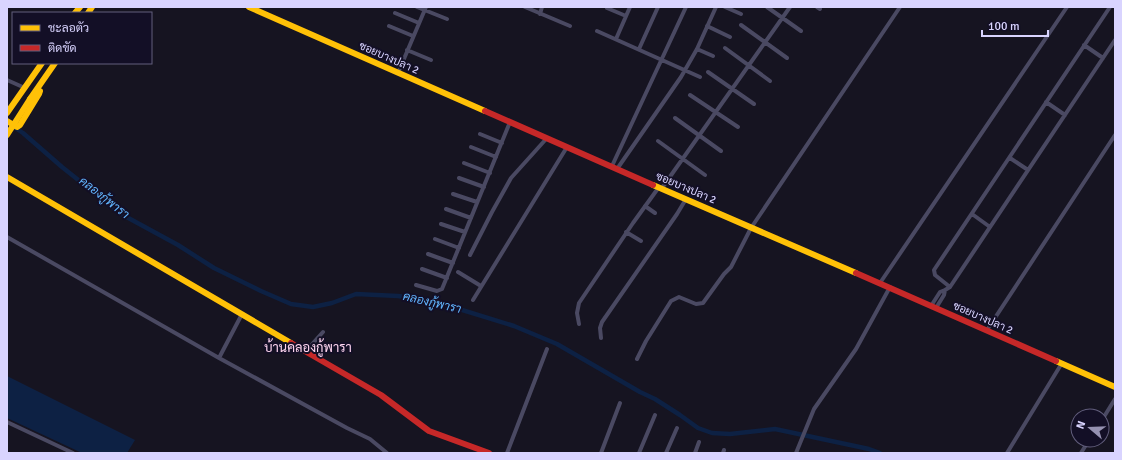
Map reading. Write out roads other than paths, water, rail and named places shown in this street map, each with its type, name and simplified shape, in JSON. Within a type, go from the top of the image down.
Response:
[{"type":"street","name":"ซอยบางปลา 2","points":[[249,7],[1115,387]]},
{"type":"street","points":[[417,7],[447,19]]},
{"type":"street","points":[[525,7],[570,26]]},
{"type":"street","points":[[540,14],[542,7]]},
{"type":"street","points":[[616,39],[630,7]]},
{"type":"street","points":[[639,49],[658,7]]},
{"type":"street","points":[[615,168],[619,153],[663,60],[686,7]]},
{"type":"street","points":[[615,168],[626,156],[685,71],[697,49],[716,7]]},
{"type":"street","points":[[725,7],[741,14]]},
{"type":"street","points":[[766,7],[801,31]]},
{"type":"street","points":[[579,324],[577,313],[579,303],[626,232],[683,158],[790,7]]},
{"type":"street","points":[[637,359],[671,300],[679,297],[699,304],[705,302],[724,274],[732,267],[752,228],[900,7]]},
{"type":"street","points":[[880,283],[1067,7]]},
{"type":"street","points":[[950,286],[935,275],[934,270],[1110,7]]},
{"type":"street","points":[[607,8],[626,16]]},
{"type":"street","points":[[398,73],[425,9]]},
{"type":"street","points":[[394,13],[419,23]]},
{"type":"street","points":[[741,25],[787,58]]},
{"type":"street","points":[[389,26],[413,36]]},
{"type":"street","points":[[707,26],[730,37]]},
{"type":"street","points":[[598,31],[700,77]]},
{"type":"street","points":[[934,307],[940,292],[950,286],[1115,40]]},
{"type":"street","points":[[1084,45],[1103,58]]},
{"type":"street","points":[[725,48],[770,81]]},
{"type":"street","points":[[697,49],[713,56]]},
{"type":"street","points":[[407,50],[431,60]]},
{"type":"street","points":[[7,113],[41,64]]},
{"type":"street","points":[[7,135],[54,64]]},
{"type":"street","points":[[708,72],[754,104]]},
{"type":"street","points":[[7,80],[24,90]]},
{"type":"street","points":[[7,109],[19,92],[24,90]]},
{"type":"street","points":[[7,121],[17,127],[20,125],[39,94],[40,91],[37,90]]},
{"type":"street","points":[[690,95],[738,128]]},
{"type":"street","points":[[1046,102],[1065,115]]},
{"type":"street","points":[[674,118],[722,151]]},
{"type":"street","points":[[416,285],[434,290],[442,289],[510,122]]},
{"type":"street","points":[[480,134],[502,143]]},
{"type":"street","points":[[988,330],[1115,135]]},
{"type":"street","points":[[470,255],[511,178],[518,168],[527,161],[547,138]]},
{"type":"street","points":[[658,141],[705,174]]},
{"type":"street","points":[[471,147],[496,157]]},
{"type":"street","points":[[473,300],[567,147]]},
{"type":"street","points":[[619,153],[626,156]]},
{"type":"street","points":[[1010,158],[1028,170]]},
{"type":"street","points":[[464,163],[490,173]]},
{"type":"street","points":[[7,177],[393,403],[429,431],[489,453]]},
{"type":"street","points":[[459,178],[484,187]]},
{"type":"street","points":[[453,194],[478,202]]},
{"type":"street","points":[[601,338],[600,328],[602,322],[686,199]]},
{"type":"street","points":[[645,206],[655,213]]},
{"type":"street","points":[[446,209],[471,218]]},
{"type":"street","points":[[972,214],[990,227]]},
{"type":"street","points":[[441,224],[465,232]]},
{"type":"street","points":[[626,232],[641,241]]},
{"type":"street","points":[[7,237],[219,358],[370,439],[387,453]]},
{"type":"street","points":[[435,239],[459,248]]},
{"type":"street","points":[[428,254],[453,263]]},
{"type":"street","points":[[422,269],[447,278]]},
{"type":"street","points":[[458,272],[481,286]]},
{"type":"street","points":[[796,453],[814,409],[856,349],[890,287]]},
{"type":"street","points":[[219,358],[242,314]]},
{"type":"street","points":[[306,351],[323,332]]},
{"type":"street","points":[[507,453],[547,349]]},
{"type":"street","points":[[1007,453],[1062,364]]},
{"type":"street","points":[[1109,408],[1115,399]]},
{"type":"street","points":[[601,453],[620,403]]},
{"type":"street","points":[[639,453],[655,416]]},
{"type":"street","points":[[7,422],[73,453]]},
{"type":"street","points":[[666,453],[677,428]]},
{"type":"street","points":[[695,453],[699,442]]},
{"type":"water","points":[[7,376],[135,440],[127,453],[82,453],[7,418]]},
{"type":"waterway","name":"คลองกู้พารา","points":[[14,127],[121,214],[178,245],[214,268],[291,304],[313,307],[332,303],[356,294],[398,296],[433,301],[514,326],[557,344],[640,392],[655,399],[698,428],[712,433],[730,434],[775,429],[869,449],[880,453]]},
{"type":"district","name":"บ้านคลองกู้พารา","points":[[308,348]]}]
